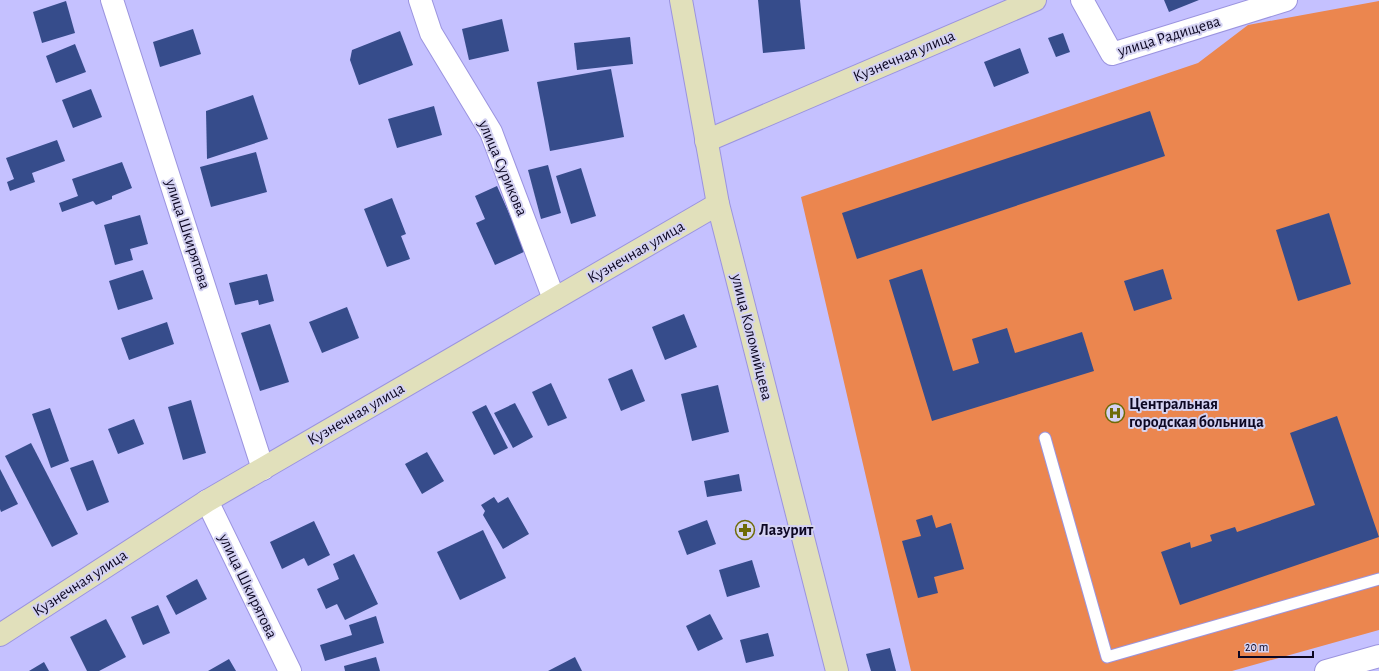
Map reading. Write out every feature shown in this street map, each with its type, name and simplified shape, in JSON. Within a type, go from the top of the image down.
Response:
[{"type":"main road","name":"улица Коломийцева","points":[[681,0],[718,204],[837,671]]},
{"type":"main road","name":"Кузнечная улица","points":[[706,141],[1035,0]]},
{"type":"main road","name":"Кузнечная улица","points":[[0,635],[207,501],[718,204]]},
{"type":"street","name":"улица Шкирятова","points":[[112,0],[263,469]]},
{"type":"street","name":"улица Сурикова","points":[[420,0],[431,33],[491,132],[554,299]]},
{"type":"street","name":"улица Радищева","points":[[1082,0],[1112,54],[1286,0]]},
{"type":"street","name":"улица Шкирятова","points":[[207,501],[290,671]]},
{"type":"street","points":[[1326,671],[1379,656]]},
{"type":"lane","points":[[1045,438],[1107,657],[1379,579]]},
{"type":"shaded area","name":"Центральная городская больница","points":[[1379,1],[1379,630],[1232,671],[911,671],[801,197],[1198,63],[1248,25]]},
{"type":"building","points":[[758,0],[800,0],[805,49],[763,53]]},
{"type":"building","points":[[1164,0],[1199,0],[1169,12]]},
{"type":"building","points":[[66,1],[75,33],[42,43],[33,12]]},
{"type":"building","points":[[502,19],[509,51],[469,60],[462,29]]},
{"type":"building","points":[[193,29],[201,54],[160,67],[153,42]]},
{"type":"building","points":[[400,31],[413,65],[359,85],[350,60],[352,50]]},
{"type":"building","points":[[1063,33],[1070,52],[1056,57],[1048,38]]},
{"type":"building","points":[[630,37],[633,64],[577,70],[574,43]]},
{"type":"building","points":[[75,44],[86,72],[56,83],[46,56]]},
{"type":"building","points":[[1020,48],[1029,73],[994,87],[984,62]]},
{"type":"building","points":[[611,69],[624,137],[550,151],[537,82]]},
{"type":"building","points":[[91,89],[102,117],[73,128],[62,100]]},
{"type":"building","points":[[253,95],[268,139],[207,159],[206,111]]},
{"type":"building","points":[[434,106],[442,135],[397,148],[388,119]]},
{"type":"building","points":[[1150,111],[1165,156],[857,259],[842,213]]},
{"type":"building","points":[[57,140],[65,161],[32,173],[35,182],[10,191],[7,182],[14,179],[6,158]]},
{"type":"building","points":[[256,152],[267,192],[211,207],[200,167]]},
{"type":"building","points":[[122,162],[132,188],[112,196],[112,199],[96,205],[93,201],[62,212],[59,203],[78,196],[72,179]]},
{"type":"building","points":[[548,165],[561,213],[541,219],[528,170]]},
{"type":"building","points":[[581,168],[596,216],[571,224],[556,176]]},
{"type":"building","points":[[497,186],[526,251],[495,265],[476,223],[485,219],[475,196]]},
{"type":"building","points":[[392,198],[406,234],[401,236],[410,259],[387,267],[364,209]]},
{"type":"building","points":[[1329,213],[1351,284],[1298,301],[1276,230]]},
{"type":"building","points":[[140,215],[148,244],[130,249],[133,260],[115,265],[104,225]]},
{"type":"building","points":[[922,269],[953,371],[979,363],[972,339],[1007,328],[1015,353],[1082,332],[1094,371],[932,421],[889,280]]},
{"type":"building","points":[[1163,269],[1172,299],[1134,311],[1124,281]]},
{"type":"building","points":[[143,270],[153,299],[118,310],[109,281]]},
{"type":"building","points":[[267,274],[274,301],[259,305],[258,300],[235,305],[229,283]]},
{"type":"building","points":[[347,307],[359,338],[322,353],[309,322]]},
{"type":"building","points":[[684,314],[697,347],[665,360],[652,327]]},
{"type":"building","points":[[167,322],[174,344],[129,360],[121,338]]},
{"type":"building","points":[[270,324],[289,382],[260,391],[241,333]]},
{"type":"building","points":[[632,369],[645,401],[621,411],[608,379]]},
{"type":"building","points":[[551,383],[567,418],[548,426],[532,392]]},
{"type":"building","points":[[718,385],[729,432],[692,441],[681,394]]},
{"type":"building","points":[[191,400],[206,453],[183,460],[168,407]]},
{"type":"building","points":[[515,403],[533,437],[513,448],[494,413]]},
{"type":"building","points":[[486,405],[508,448],[494,455],[472,412]]},
{"type":"building","points":[[50,408],[69,461],[51,468],[32,414]]},
{"type":"building","points":[[1337,416],[1379,537],[1180,605],[1161,552],[1190,542],[1191,548],[1212,541],[1210,535],[1235,527],[1237,532],[1315,505],[1290,433]]},
{"type":"building","points":[[134,419],[144,444],[118,454],[108,429]]},
{"type":"building","points":[[31,443],[78,534],[52,547],[5,456]]},
{"type":"building","points":[[427,452],[444,481],[422,494],[405,464]]},
{"type":"building","points":[[93,460],[109,502],[87,511],[70,468]]},
{"type":"building","points":[[0,469],[18,504],[1,512],[0,509]]},
{"type":"building","points":[[739,474],[742,491],[707,497],[704,481]]},
{"type":"building","points":[[494,497],[498,503],[508,497],[529,534],[503,549],[483,515],[485,511],[481,505]]},
{"type":"building","points":[[932,515],[936,528],[951,523],[964,569],[934,577],[938,593],[918,598],[902,541],[921,536],[916,520]]},
{"type":"building","points":[[707,520],[716,544],[687,555],[678,531]]},
{"type":"building","points":[[314,521],[330,555],[308,566],[304,558],[282,569],[270,542]]},
{"type":"building","points":[[483,530],[506,578],[460,600],[437,552]]},
{"type":"building","points":[[354,554],[378,604],[345,620],[337,604],[326,609],[317,589],[339,579],[333,564]]},
{"type":"building","points":[[752,560],[760,587],[727,597],[719,570]]},
{"type":"building","points":[[197,579],[207,599],[176,615],[166,596]]},
{"type":"building","points":[[158,605],[170,633],[143,645],[131,617]]},
{"type":"building","points":[[710,614],[723,639],[698,651],[686,626]]},
{"type":"building","points":[[376,616],[384,643],[325,661],[320,645],[352,635],[349,625]]},
{"type":"building","points":[[106,619],[126,657],[99,671],[87,671],[70,637]]},
{"type":"building","points":[[768,633],[774,656],[746,663],[740,640]]},
{"type":"building","points":[[890,648],[896,671],[871,671],[866,654]]},
{"type":"building","points":[[376,657],[380,671],[345,671],[344,666]]},
{"type":"building","points":[[575,657],[582,671],[548,671]]},
{"type":"building","points":[[229,659],[236,671],[208,671]]},
{"type":"building","points":[[44,662],[49,671],[29,671]]},
{"type":"place","name":"Центральная городская больница","points":[[1115,413]]},
{"type":"place","name":"Лазурит","points":[[745,530]]}]
